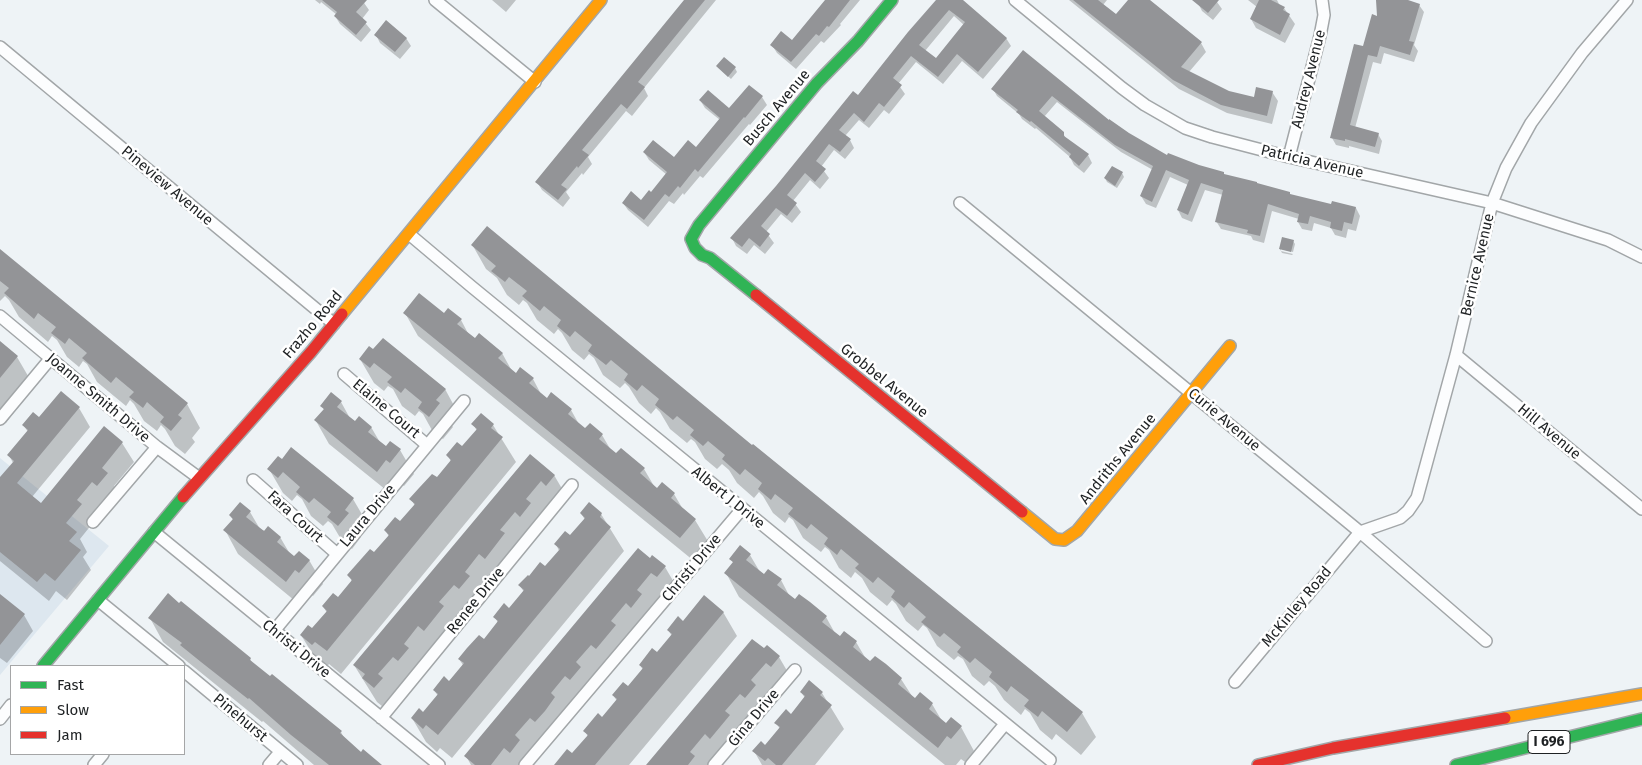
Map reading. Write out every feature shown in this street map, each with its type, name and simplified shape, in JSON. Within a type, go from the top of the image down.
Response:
[{"type":"main road","name":"Frazho Road","points":[[44,665],[199,478],[334,324],[601,0]]},
{"type":"main road","name":"Busch Avenue","points":[[691,239],[699,225],[817,83],[858,41],[892,0]]},
{"type":"main road","name":"Grobbel Avenue","points":[[691,239],[695,248],[702,255],[710,258],[1049,535],[1055,539],[1064,540]]},
{"type":"main road","name":"Andriths Avenue","points":[[1064,540],[1077,531],[1230,346]]},
{"type":"main road","points":[[1258,765],[1342,747],[1642,694]]},
{"type":"main road","name":"I 696","points":[[1456,765],[1642,718]]},
{"type":"street","points":[[435,0],[535,82]]},
{"type":"street","name":"Patricia Avenue","points":[[1015,0],[1122,88],[1168,119],[1185,128],[1289,157],[1492,203],[1608,240],[1642,257]]},
{"type":"street","name":"Audrey Avenue","points":[[1289,157],[1320,36],[1324,15],[1322,0]]},
{"type":"street","name":"Bernice Avenue","points":[[1360,532],[1400,518],[1408,511],[1417,498],[1456,355],[1492,203],[1506,168],[1531,123],[1582,53],[1627,0]]},
{"type":"street","name":"Pineview Avenue","points":[[0,47],[334,324]]},
{"type":"street","name":"Curie Avenue","points":[[960,203],[1360,532],[1486,641]]},
{"type":"street","name":"Albert J Drive","points":[[408,234],[1050,760]]},
{"type":"street","name":"Joanne Smith Drive","points":[[0,316],[156,447],[199,478]]},
{"type":"street","name":"Hill Avenue","points":[[1456,355],[1642,509]]},
{"type":"street","points":[[0,419],[50,358]]},
{"type":"street","name":"Elaine Court","points":[[344,374],[428,445]]},
{"type":"street","name":"Laura Drive","points":[[274,631],[464,401]]},
{"type":"street","points":[[93,522],[156,447]]},
{"type":"street","name":"Fara Court","points":[[253,480],[337,554]]},
{"type":"street","name":"Renee Drive","points":[[381,718],[572,485]]},
{"type":"street","name":"Christi Drive","points":[[525,765],[742,509]]},
{"type":"street","name":"Christi Drive","points":[[154,532],[439,765]]},
{"type":"street","name":"McKinley Road","points":[[1235,682],[1360,532]]},
{"type":"street","name":"Pinehurst","points":[[98,600],[176,665]]},
{"type":"street","name":"Gina Drive","points":[[714,765],[795,670]]},
{"type":"street","name":"Pinehurst","points":[[185,673],[297,765]]},
{"type":"street","points":[[0,719],[10,706]]},
{"type":"street","points":[[971,765],[1005,724]]},
{"type":"street","points":[[269,765],[280,752]]},
{"type":"street","points":[[94,765],[102,755]]},
{"type":"shaded area","points":[[0,458],[109,546],[0,675]]},
{"type":"building","points":[[322,0],[367,0],[356,12],[367,22],[356,35],[334,16],[337,12]]},
{"type":"building","points":[[684,0],[705,0],[638,82],[645,87],[627,109],[621,104],[582,150],[589,155],[561,185],[567,189],[558,200],[535,182]]},
{"type":"building","points":[[825,0],[850,0],[829,27],[827,26],[819,36],[816,34],[791,62],[770,45],[781,31],[792,40]]},
{"type":"building","points":[[936,0],[963,0],[1007,38],[978,72],[957,54],[938,77],[911,56],[893,78],[902,85],[884,107],[879,103],[864,122],[854,113],[839,130],[851,139],[840,152],[829,144],[816,161],[826,169],[815,182],[805,173],[787,195],[797,203],[787,216],[776,208],[761,226],[770,234],[760,247],[749,238],[742,247],[730,238],[776,186],[853,91],[858,95]],"holes":[[[949,10],[965,22],[936,58],[919,45]]]},
{"type":"building","points":[[1073,0],[1098,0],[1116,14],[1128,0],[1150,0],[1202,42],[1181,67],[1229,91],[1254,97],[1256,87],[1273,91],[1267,116],[1221,105],[1173,80]]},
{"type":"building","points":[[1192,0],[1219,0],[1208,13]]},
{"type":"building","points":[[1259,0],[1271,0],[1285,7],[1283,10],[1290,14],[1280,35],[1250,19]]},
{"type":"building","points":[[1376,0],[1408,0],[1420,4],[1409,41],[1414,42],[1410,55],[1380,46],[1377,57],[1368,55],[1350,125],[1379,133],[1375,147],[1345,139],[1345,141],[1330,138],[1354,44],[1363,46],[1372,14],[1377,16]]},
{"type":"building","points":[[386,20],[407,38],[395,52],[374,35]]},
{"type":"building","points":[[1023,50],[1109,120],[1167,155],[1168,153],[1224,172],[1224,174],[1290,192],[1290,194],[1331,204],[1332,201],[1356,207],[1352,224],[1344,222],[1342,231],[1330,228],[1331,222],[1310,216],[1308,224],[1297,222],[1299,214],[1268,204],[1260,236],[1247,233],[1248,230],[1215,222],[1223,190],[1201,183],[1188,215],[1177,210],[1189,180],[1166,170],[1152,202],[1140,196],[1153,166],[1115,145],[1052,96],[1039,111],[1064,132],[1064,136],[1089,154],[1079,166],[1069,157],[1071,154],[1031,121],[1016,112],[1018,110],[991,89]]},
{"type":"building","points":[[724,57],[736,67],[728,77],[716,66]]},
{"type":"building","points":[[749,85],[763,96],[698,172],[695,169],[680,188],[678,186],[669,197],[665,194],[644,220],[622,203],[631,191],[641,200],[649,190],[651,192],[667,172],[643,152],[653,140],[674,157],[688,140],[696,147],[720,118],[699,100],[708,90],[729,108]]},
{"type":"building","points":[[1112,166],[1123,172],[1115,186],[1104,178]]},
{"type":"building","points":[[487,226],[752,445],[1083,712],[1067,732],[1042,711],[1038,717],[1024,706],[1029,700],[1011,686],[1007,692],[989,677],[992,672],[975,658],[970,663],[957,652],[961,647],[944,633],[940,637],[921,622],[926,617],[909,602],[904,608],[891,597],[895,591],[878,577],[873,583],[855,568],[859,564],[841,549],[837,555],[824,544],[828,538],[811,524],[807,529],[788,514],[793,508],[775,494],[771,500],[758,489],[762,483],[745,469],[740,475],[722,459],[725,455],[708,441],[703,446],[690,435],[694,430],[677,416],[673,420],[655,405],[659,399],[642,385],[637,391],[624,380],[628,374],[611,360],[606,365],[588,351],[592,345],[575,331],[570,337],[557,326],[561,320],[544,306],[540,311],[522,296],[527,291],[509,277],[505,282],[491,271],[496,266],[471,245]]},
{"type":"building","points":[[1282,237],[1294,240],[1291,252],[1279,249]]},
{"type":"building","points":[[0,249],[188,403],[178,415],[182,418],[171,431],[160,422],[164,417],[147,402],[143,408],[129,397],[134,392],[116,377],[111,383],[82,358],[87,353],[69,338],[65,344],[51,333],[56,327],[38,313],[34,319],[4,293],[9,288],[0,281]]},
{"type":"building","points":[[419,293],[444,313],[448,308],[462,319],[457,324],[475,338],[479,333],[503,353],[498,358],[516,373],[520,367],[534,378],[529,383],[547,398],[551,392],[572,409],[568,414],[585,428],[590,423],[603,434],[599,439],[616,453],[621,448],[645,468],[640,473],[657,488],[662,482],[675,493],[671,498],[696,519],[680,538],[403,313]]},
{"type":"building","points":[[383,338],[446,389],[436,400],[440,403],[429,417],[418,408],[422,402],[405,388],[401,393],[387,382],[392,377],[374,363],[370,368],[359,359],[369,346],[373,349]]},
{"type":"building","points":[[0,341],[18,356],[0,378]]},
{"type":"building","points":[[61,391],[80,407],[17,483],[41,503],[104,426],[123,442],[102,468],[108,473],[97,486],[92,482],[77,500],[82,504],[66,523],[77,532],[69,541],[81,550],[55,581],[45,573],[37,582],[0,552],[0,477],[14,461],[7,455],[28,430],[22,425],[33,412],[39,417]]},
{"type":"building","points":[[331,392],[342,401],[337,407],[355,421],[359,416],[372,427],[368,432],[386,446],[390,441],[401,449],[390,463],[386,460],[377,472],[314,420],[324,409],[320,406]]},
{"type":"building","points":[[481,413],[494,424],[491,428],[503,437],[327,651],[315,642],[312,645],[300,635],[308,625],[312,628],[327,611],[322,606],[333,593],[338,597],[352,580],[347,575],[370,549],[374,552],[389,535],[384,530],[395,517],[400,521],[415,504],[409,499],[432,474],[437,477],[451,460],[446,455],[457,442],[462,446],[477,429],[471,424]]},
{"type":"building","points":[[291,447],[354,498],[345,510],[349,513],[338,526],[327,517],[331,512],[314,498],[309,503],[296,492],[300,487],[283,472],[278,478],[267,469],[278,456],[282,459]]},
{"type":"building","points":[[530,454],[555,475],[546,486],[541,481],[526,499],[531,503],[520,517],[515,512],[500,530],[505,533],[485,559],[479,554],[465,572],[470,576],[459,589],[454,585],[439,602],[444,606],[424,631],[418,626],[404,644],[409,648],[398,661],[393,657],[378,674],[383,678],[374,688],[362,678],[365,674],[353,665]]},
{"type":"building","points":[[240,502],[251,511],[246,517],[264,531],[268,526],[281,537],[277,542],[294,556],[299,551],[310,560],[299,573],[295,570],[286,582],[223,530],[233,519],[229,515]]},
{"type":"building","points":[[589,502],[602,513],[600,517],[611,527],[438,735],[426,725],[423,729],[411,718],[419,708],[423,712],[438,694],[433,690],[444,676],[449,681],[464,663],[458,659],[479,635],[484,639],[498,621],[493,617],[504,603],[509,608],[524,590],[518,585],[529,576],[540,562],[545,566],[560,549],[554,544],[565,531],[570,535],[585,518],[580,513]]},
{"type":"building","points":[[740,545],[751,554],[746,560],[764,574],[768,569],[782,579],[777,585],[795,599],[799,594],[810,602],[827,616],[822,622],[840,636],[844,631],[857,641],[853,647],[870,661],[875,656],[886,664],[902,678],[898,684],[915,698],[920,692],[933,703],[929,709],[946,723],[951,717],[962,726],[951,739],[947,736],[938,748],[724,573],[733,562],[729,559]]},
{"type":"building","points":[[638,548],[650,558],[652,555],[666,566],[657,577],[651,573],[637,590],[642,594],[631,608],[626,603],[611,621],[616,625],[596,649],[591,645],[576,662],[581,667],[570,680],[565,676],[551,693],[555,697],[545,711],[535,722],[530,718],[515,735],[520,740],[510,753],[504,748],[491,765],[475,765],[464,756]]},
{"type":"building","points":[[168,593],[179,603],[181,601],[251,658],[250,660],[270,676],[272,674],[342,731],[340,733],[361,752],[363,749],[382,765],[329,765],[291,735],[249,698],[180,645],[182,643],[148,618]]},
{"type":"building","points":[[0,594],[25,614],[0,645]]},
{"type":"building","points":[[704,595],[724,612],[595,765],[554,765],[567,749],[572,753],[588,735],[583,731],[598,713],[602,717],[617,699],[612,695],[623,682],[628,686],[643,668],[639,665],[652,648],[657,652],[672,634],[667,630],[678,616],[683,621]]},
{"type":"building","points":[[752,639],[764,648],[767,645],[780,656],[771,667],[766,663],[751,680],[756,685],[745,698],[740,694],[725,711],[730,715],[710,739],[705,734],[690,752],[695,756],[688,765],[646,765]]},
{"type":"building","points":[[809,680],[823,692],[820,695],[832,705],[782,765],[776,765],[768,758],[765,761],[752,751],[761,741],[765,745],[780,727],[774,723],[786,709],[791,714],[805,696],[800,692]]},
{"type":"traffic: fast","points":[[756,295],[710,258],[702,255],[695,248],[691,239],[699,225],[817,83],[858,41],[892,0]]},
{"type":"traffic: fast","points":[[44,665],[183,497]]},
{"type":"traffic: fast","points":[[1456,765],[1642,719]]},
{"type":"traffic: slow","points":[[342,314],[601,0]]},
{"type":"traffic: slow","points":[[1022,512],[1055,539],[1064,540],[1077,531],[1230,346]]},
{"type":"traffic: slow","points":[[1505,718],[1642,694]]},
{"type":"traffic: jam","points":[[756,295],[1022,512]]},
{"type":"traffic: jam","points":[[183,497],[311,352],[342,314]]},
{"type":"traffic: jam","points":[[1258,765],[1333,748],[1505,718]]}]
